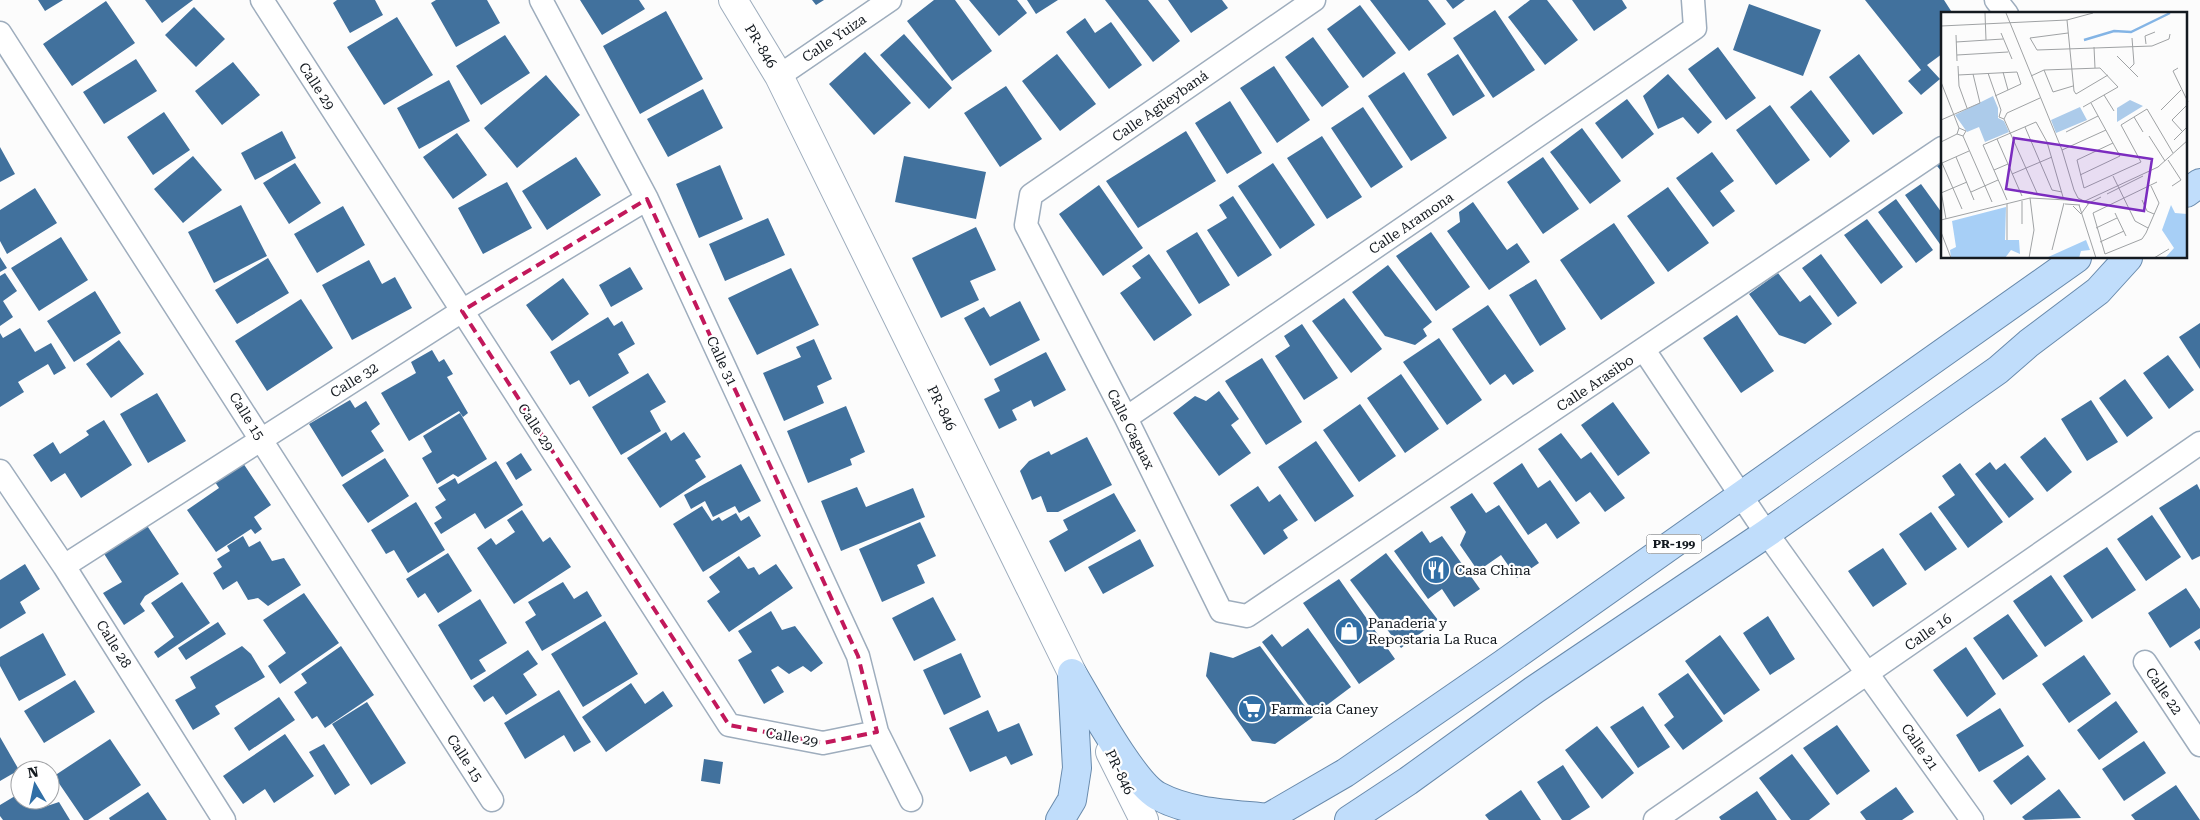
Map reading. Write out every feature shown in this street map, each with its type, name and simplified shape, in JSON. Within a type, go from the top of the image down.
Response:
[{"type":"main road","points":[[2188,192],[2200,183]]},
{"type":"main road","name":"PR-199","points":[[1267,819],[1345,773],[1504,664],[2076,259]]},
{"type":"main road","name":"PR-199","points":[[1349,820],[1408,781],[1534,690],[1767,533],[1998,370],[2029,343],[2098,291],[2127,259]]},
{"type":"main road","points":[[1072,673],[1128,764],[1152,792],[1182,805],[1215,812],[1267,819]]},
{"type":"main road","points":[[1060,820],[1072,800],[1077,768],[1072,673]]},
{"type":"street","name":"Calle 29","points":[[262,0],[729,725],[823,743],[877,732]]},
{"type":"street","name":"Calle 31","points":[[541,0],[647,199],[858,656],[877,732],[911,800]]},
{"type":"street","name":"PR-846","points":[[733,0],[778,76],[1144,820]]},
{"type":"street","name":"Calle Yuiza","points":[[778,76],[890,0]]},
{"type":"street","name":"Calle Agüeybaná","points":[[1026,225],[1031,195],[1314,0]]},
{"type":"street","name":"Calle Aramona","points":[[1126,418],[1695,28],[1693,0]]},
{"type":"street","points":[[1996,0],[2005,12]]},
{"type":"street","name":"Calle 15","points":[[0,34],[492,800]]},
{"type":"street","name":"Calle Arasibo","points":[[1247,616],[1941,149]]},
{"type":"street","name":"Calle 32","points":[[64,566],[462,312],[647,199]]},
{"type":"street","name":"Calle Caguax","points":[[1026,225],[1126,418],[1221,611],[1247,616]]},
{"type":"street","name":"Calle 21","points":[[1644,350],[1767,533],[1972,820]]},
{"type":"street","name":"Calle 16","points":[[1655,820],[2200,443]]},
{"type":"street","name":"Calle 28","points":[[0,471],[64,566],[224,820]]},
{"type":"street","name":"Calle 22","points":[[2145,662],[2200,744]]},
{"type":"highlighted area","points":[[647,199],[858,656],[877,732],[823,743],[729,725],[462,311]]},
{"type":"building","points":[[38,0],[63,0],[45,11]]},
{"type":"building","points":[[145,0],[193,0],[162,23]]},
{"type":"building","points":[[337,0],[375,0],[383,15],[350,33],[333,3]]},
{"type":"building","points":[[436,0],[487,0],[500,23],[456,47],[431,3]]},
{"type":"building","points":[[580,0],[639,0],[645,9],[602,35]]},
{"type":"building","points":[[812,0],[824,0],[816,5]]},
{"type":"building","points":[[934,0],[955,0],[992,51],[952,81],[907,21]]},
{"type":"building","points":[[969,0],[1017,0],[1027,13],[999,36]]},
{"type":"building","points":[[1027,0],[1058,0],[1036,14]]},
{"type":"building","points":[[1105,0],[1148,0],[1180,41],[1153,62]]},
{"type":"building","points":[[1168,0],[1222,0],[1228,8],[1191,33]]},
{"type":"building","points":[[1370,0],[1428,0],[1446,24],[1409,51]]},
{"type":"building","points":[[1446,0],[1465,0],[1453,9]]},
{"type":"building","points":[[1530,0],[1547,0],[1578,40],[1545,65],[1508,17]]},
{"type":"building","points":[[1572,0],[1622,0],[1627,8],[1594,31]]},
{"type":"building","points":[[1865,0],[1944,0],[1952,12],[1941,12],[1941,55],[1927,65],[1940,79],[1921,95],[1908,81],[1921,70]]},
{"type":"building","points":[[106,1],[135,43],[72,86],[43,44]]},
{"type":"building","points":[[1749,4],[1821,30],[1803,76],[1733,50]]},
{"type":"building","points":[[1360,5],[1396,53],[1363,78],[1327,29]]},
{"type":"building","points":[[194,7],[225,39],[196,67],[165,35]]},
{"type":"building","points":[[1495,10],[1535,70],[1493,98],[1453,38]]},
{"type":"building","points":[[666,11],[703,79],[640,114],[603,46]]},
{"type":"building","points":[[397,17],[433,75],[384,105],[347,47]]},
{"type":"building","points":[[1085,18],[1095,33],[1111,22],[1142,65],[1109,89],[1066,32]]},
{"type":"building","points":[[904,34],[952,88],[929,109],[880,55]]},
{"type":"building","points":[[505,35],[530,73],[481,105],[456,66]]},
{"type":"building","points":[[1313,37],[1349,87],[1322,107],[1285,57]]},
{"type":"building","points":[[1718,47],[1756,98],[1726,120],[1688,69]]},
{"type":"building","points":[[865,52],[911,103],[874,135],[829,84]]},
{"type":"building","points":[[1057,54],[1096,104],[1060,131],[1022,81]]},
{"type":"building","points":[[1458,54],[1485,96],[1453,116],[1427,74]]},
{"type":"building","points":[[1859,54],[1903,113],[1873,135],[1829,77]]},
{"type":"building","points":[[136,59],[157,91],[104,124],[83,92]]},
{"type":"building","points":[[233,62],[260,95],[222,125],[195,91]]},
{"type":"building","points":[[1274,66],[1310,120],[1277,143],[1240,88]]},
{"type":"building","points":[[1404,72],[1447,138],[1411,161],[1368,96]]},
{"type":"building","points":[[1668,74],[1712,122],[1698,134],[1683,117],[1658,129],[1643,96]]},
{"type":"building","points":[[546,75],[580,115],[517,168],[484,128]]},
{"type":"building","points":[[449,80],[470,121],[419,149],[397,108]]},
{"type":"building","points":[[1006,86],[1042,139],[1000,167],[964,113]]},
{"type":"building","points":[[703,89],[723,128],[668,157],[647,119]]},
{"type":"building","points":[[1811,90],[1850,141],[1830,158],[1790,107]]},
{"type":"building","points":[[1627,99],[1654,134],[1622,159],[1595,123]]},
{"type":"building","points":[[1230,101],[1262,153],[1227,174],[1195,123]]},
{"type":"building","points":[[1770,105],[1810,160],[1776,185],[1736,130]]},
{"type":"building","points":[[1363,107],[1403,167],[1371,188],[1331,128]]},
{"type":"building","points":[[164,112],[190,150],[153,175],[127,137]]},
{"type":"building","points":[[1582,128],[1621,181],[1590,204],[1550,152]]},
{"type":"building","points":[[282,131],[296,158],[255,180],[241,153]]},
{"type":"building","points":[[1186,131],[1216,181],[1138,228],[1106,181]]},
{"type":"building","points":[[457,133],[487,175],[453,199],[423,157]]},
{"type":"building","points":[[1322,136],[1362,197],[1327,219],[1287,158]]},
{"type":"building","points":[[0,147],[15,174],[0,182]]},
{"type":"building","points":[[1712,152],[1734,181],[1720,191],[1735,211],[1713,227],[1676,178]]},
{"type":"building","points":[[193,156],[222,190],[183,223],[154,189]]},
{"type":"building","points":[[904,156],[986,172],[976,219],[895,202]]},
{"type":"building","points":[[576,157],[601,195],[547,230],[522,191]]},
{"type":"building","points":[[1543,157],[1579,209],[1543,234],[1507,182]]},
{"type":"building","points":[[295,163],[321,203],[289,224],[263,183]]},
{"type":"building","points":[[1273,163],[1315,225],[1280,249],[1238,186]]},
{"type":"building","points":[[1941,163],[1941,171],[1937,166]]},
{"type":"building","points":[[720,165],[743,219],[699,238],[676,184]]},
{"type":"building","points":[[507,182],[532,228],[483,254],[458,208]]},
{"type":"building","points":[[1921,184],[1941,212],[1941,246],[1905,195]]},
{"type":"building","points":[[1099,185],[1143,248],[1103,276],[1059,214]]},
{"type":"building","points":[[1668,187],[1709,243],[1668,272],[1627,216]]},
{"type":"building","points":[[35,188],[57,223],[7,254],[0,241],[0,210]]},
{"type":"building","points":[[1233,196],[1272,255],[1238,277],[1207,230],[1227,218],[1219,205]]},
{"type":"building","points":[[1896,199],[1933,250],[1916,263],[1878,212]]},
{"type":"building","points":[[1473,202],[1507,250],[1517,243],[1530,262],[1489,290],[1447,231],[1460,222],[1459,212]]},
{"type":"building","points":[[241,205],[267,256],[214,283],[188,232]]},
{"type":"building","points":[[343,206],[365,245],[317,273],[294,234]]},
{"type":"building","points":[[768,218],[785,255],[725,281],[709,244]]},
{"type":"building","points":[[1867,219],[1903,267],[1881,284],[1844,235]]},
{"type":"building","points":[[1614,223],[1655,283],[1601,320],[1560,260]]},
{"type":"building","points":[[976,227],[996,270],[970,281],[979,300],[941,318],[912,258]]},
{"type":"building","points":[[1197,232],[1230,285],[1199,304],[1166,251]]},
{"type":"building","points":[[1431,232],[1470,287],[1436,311],[1396,256]]},
{"type":"building","points":[[61,237],[88,280],[39,311],[11,268]]},
{"type":"building","points":[[1149,254],[1192,315],[1154,341],[1120,293],[1141,278],[1132,266]]},
{"type":"building","points":[[1821,254],[1857,303],[1838,317],[1802,268]]},
{"type":"building","points":[[0,257],[7,268],[0,272]]},
{"type":"building","points":[[268,258],[289,293],[237,324],[215,290]]},
{"type":"building","points":[[369,260],[382,284],[395,277],[412,308],[352,340],[322,285]]},
{"type":"building","points":[[1388,265],[1432,322],[1423,329],[1427,336],[1415,345],[1385,336],[1352,292]]},
{"type":"building","points":[[630,267],[643,289],[611,307],[599,285]]},
{"type":"building","points":[[791,268],[819,325],[757,355],[728,298]]},
{"type":"building","points":[[5,273],[17,291],[3,301],[13,317],[0,326],[0,276]]},
{"type":"building","points":[[1778,273],[1800,302],[1810,295],[1832,324],[1805,344],[1779,335],[1749,294]]},
{"type":"building","points":[[563,278],[589,314],[552,341],[526,305]]},
{"type":"building","points":[[1536,279],[1566,329],[1540,346],[1509,295]]},
{"type":"building","points":[[95,291],[121,333],[74,362],[47,321]]},
{"type":"building","points":[[1344,298],[1382,349],[1351,373],[1312,321]]},
{"type":"building","points":[[301,299],[333,348],[267,391],[235,341]]},
{"type":"building","points":[[1020,301],[1040,340],[990,366],[964,318],[984,307],[990,317]]},
{"type":"building","points":[[1488,305],[1534,371],[1513,385],[1505,374],[1490,385],[1452,329]]},
{"type":"building","points":[[1737,315],[1774,371],[1741,393],[1703,338]]},
{"type":"building","points":[[608,317],[614,326],[622,321],[635,344],[618,354],[629,373],[589,397],[579,380],[570,385],[550,352]]},
{"type":"building","points":[[2200,323],[2200,369],[2179,337]]},
{"type":"building","points":[[1302,324],[1338,378],[1304,400],[1275,356],[1290,346],[1284,336]]},
{"type":"building","points":[[20,328],[35,352],[51,343],[66,368],[54,375],[48,364],[18,382],[24,392],[0,407],[0,333],[3,338]]},
{"type":"building","points":[[1439,338],[1482,400],[1447,425],[1403,362]]},
{"type":"building","points":[[814,339],[832,379],[817,386],[824,403],[784,421],[763,373],[801,357],[796,347]]},
{"type":"building","points":[[119,340],[144,374],[111,398],[86,364]]},
{"type":"building","points":[[432,350],[439,362],[444,359],[453,374],[447,377],[468,413],[463,417],[459,411],[409,441],[381,393],[416,373],[411,362]]},
{"type":"building","points":[[1046,352],[1066,390],[1034,407],[1031,400],[1012,410],[1017,420],[999,429],[984,399],[1000,391],[994,379]]},
{"type":"building","points":[[2168,355],[2194,390],[2169,409],[2143,373]]},
{"type":"building","points":[[1262,358],[1302,422],[1266,445],[1225,381]]},
{"type":"building","points":[[648,373],[666,402],[650,411],[661,431],[621,455],[592,407]]},
{"type":"building","points":[[1401,374],[1439,429],[1405,453],[1367,398]]},
{"type":"building","points":[[2125,379],[2153,418],[2127,437],[2099,398]]},
{"type":"building","points":[[1219,391],[1239,419],[1231,425],[1251,453],[1219,476],[1173,413],[1195,396],[1206,401]]},
{"type":"building","points":[[157,393],[186,441],[148,463],[120,414]]},
{"type":"building","points":[[350,400],[355,408],[366,401],[380,424],[371,431],[384,451],[342,477],[309,424]]},
{"type":"building","points":[[2091,400],[2118,442],[2087,461],[2061,419]]},
{"type":"building","points":[[1613,402],[1650,453],[1618,476],[1581,425]]},
{"type":"building","points":[[1360,404],[1396,456],[1359,482],[1323,430]]},
{"type":"building","points":[[846,406],[865,452],[850,459],[852,465],[808,483],[787,431]]},
{"type":"building","points":[[460,413],[487,459],[458,477],[453,474],[437,484],[422,458],[432,452],[423,436]]},
{"type":"building","points":[[104,420],[132,465],[81,498],[65,473],[51,482],[33,455],[53,442],[60,454],[89,435],[86,431]]},
{"type":"building","points":[[666,432],[671,441],[684,432],[701,457],[695,460],[706,477],[660,508],[627,458]]},
{"type":"building","points":[[1561,433],[1581,459],[1591,452],[1625,498],[1605,512],[1590,492],[1576,502],[1538,449]]},
{"type":"building","points":[[1087,437],[1112,485],[1058,512],[1047,512],[1041,496],[1032,500],[1020,471],[1029,461],[1049,451],[1051,455]]},
{"type":"building","points":[[2045,437],[2072,472],[2047,492],[2020,457]]},
{"type":"building","points":[[1316,441],[1354,496],[1315,522],[1278,467]]},
{"type":"building","points":[[521,453],[532,470],[516,480],[506,463]]},
{"type":"building","points":[[385,458],[409,496],[368,523],[342,485]]},
{"type":"building","points":[[241,460],[271,505],[254,517],[262,529],[255,534],[251,529],[216,552],[187,510],[219,488],[213,479]]},
{"type":"building","points":[[496,461],[523,505],[485,529],[475,513],[441,534],[434,523],[442,518],[435,507],[446,500],[438,488],[455,478],[458,484]]},
{"type":"building","points":[[1990,462],[1996,470],[2005,463],[2034,499],[2009,518],[1975,474]]},
{"type":"building","points":[[1522,463],[1538,488],[1550,480],[1580,523],[1557,539],[1546,523],[1528,535],[1493,483]]},
{"type":"building","points":[[1960,463],[2003,522],[1968,548],[1938,507],[1955,495],[1942,476]]},
{"type":"building","points":[[741,464],[761,501],[739,513],[735,506],[713,517],[705,501],[691,509],[684,495]]},
{"type":"building","points":[[2197,484],[2200,490],[2200,556],[2192,560],[2159,508]]},
{"type":"building","points":[[1258,486],[1269,502],[1280,494],[1298,520],[1283,530],[1288,538],[1264,555],[1230,505]]},
{"type":"building","points":[[857,487],[866,507],[913,488],[925,517],[841,551],[821,501]]},
{"type":"building","points":[[1114,493],[1136,531],[1065,572],[1049,541],[1068,530],[1063,520]]},
{"type":"building","points":[[1472,493],[1486,513],[1499,505],[1539,563],[1517,578],[1501,555],[1478,571],[1460,545],[1466,532],[1450,507]]},
{"type":"building","points":[[416,502],[445,550],[408,573],[394,550],[386,554],[371,530]]},
{"type":"building","points":[[702,506],[712,521],[719,517],[722,521],[736,513],[741,521],[749,516],[761,536],[703,572],[673,524]]},
{"type":"building","points":[[522,510],[543,542],[550,537],[571,567],[514,604],[477,548],[491,538],[496,545],[515,532],[507,520]]},
{"type":"building","points":[[1931,512],[1957,549],[1925,571],[1899,534]]},
{"type":"building","points":[[2152,515],[2181,557],[2146,581],[2117,539]]},
{"type":"building","points":[[144,521],[179,574],[145,596],[140,604],[145,611],[124,625],[103,593],[122,582],[101,549]]},
{"type":"building","points":[[920,522],[936,556],[917,565],[925,583],[882,602],[859,549]]},
{"type":"building","name":"Casa China","points":[[1422,531],[1430,543],[1442,536],[1480,589],[1454,607],[1442,589],[1428,599],[1394,551]]},
{"type":"building","points":[[243,536],[249,547],[260,541],[272,561],[284,558],[301,585],[268,606],[258,598],[248,600],[237,581],[223,590],[213,573],[222,567],[217,559],[230,551],[227,546]]},
{"type":"building","points":[[1140,539],[1154,566],[1103,594],[1088,567]]},
{"type":"building","points":[[2107,547],[2136,590],[2092,619],[2063,576]]},
{"type":"building","points":[[1883,548],[1907,584],[1873,607],[1848,571]]},
{"type":"building","points":[[448,553],[472,591],[438,613],[425,593],[418,598],[406,579]]},
{"type":"building","points":[[1386,553],[1438,620],[1401,648],[1350,580]]},
{"type":"building","points":[[739,556],[748,569],[754,567],[759,575],[776,564],[793,588],[729,632],[707,601],[720,592],[709,577]]},
{"type":"building","points":[[25,564],[40,589],[20,602],[26,613],[0,629],[0,580]]},
{"type":"building","points":[[2051,575],[2083,621],[2045,647],[2013,601]]},
{"type":"building","name":"Panaderia y Repostaria La Ruca","points":[[1339,579],[1395,659],[1359,684],[1303,603]]},
{"type":"building","points":[[182,582],[210,623],[158,658],[154,652],[174,637],[151,603]]},
{"type":"building","points":[[563,582],[574,599],[587,591],[602,616],[542,651],[525,622],[536,615],[528,602]]},
{"type":"building","points":[[2186,588],[2200,609],[2200,628],[2170,648],[2148,613]]},
{"type":"building","points":[[304,593],[339,643],[280,684],[268,666],[286,653],[263,620]]},
{"type":"building","points":[[933,597],[956,640],[914,661],[892,618]]},
{"type":"building","points":[[480,599],[507,643],[479,660],[486,671],[471,680],[438,625]]},
{"type":"building","points":[[771,611],[782,630],[795,626],[823,663],[811,672],[803,666],[789,674],[778,666],[771,670],[784,692],[764,704],[738,660],[752,652],[738,631]]},
{"type":"building","points":[[2008,614],[2038,656],[2003,680],[1973,638]]},
{"type":"building","points":[[1768,616],[1795,659],[1770,675],[1743,633]]},
{"type":"building","points":[[605,621],[638,674],[583,707],[551,654]]},
{"type":"building","points":[[218,622],[226,634],[186,660],[178,648]]},
{"type":"building","points":[[1308,628],[1351,687],[1315,714],[1262,642],[1272,634],[1282,647]]},
{"type":"building","points":[[43,633],[66,675],[19,701],[0,666],[0,657]]},
{"type":"building","points":[[1720,635],[1760,690],[1724,715],[1685,661]]},
{"type":"building","points":[[2200,639],[2200,651],[2194,642]]},
{"type":"building","points":[[242,646],[251,654],[265,677],[215,706],[220,714],[193,730],[175,700],[196,688],[190,677]]},
{"type":"building","points":[[341,646],[374,695],[325,728],[317,716],[312,719],[294,692],[307,683],[301,674]]},
{"type":"building","points":[[1260,646],[1313,717],[1275,744],[1252,741],[1206,676],[1210,652],[1233,658]]},
{"type":"building","points":[[1966,647],[1996,694],[1967,717],[1933,670]]},
{"type":"building","points":[[528,650],[538,664],[523,674],[537,695],[506,715],[493,696],[484,702],[473,686]]},
{"type":"building","points":[[961,653],[981,697],[944,715],[923,670]]},
{"type":"building","points":[[2084,655],[2111,694],[2069,723],[2042,684]]},
{"type":"building","points":[[1688,673],[1723,721],[1683,750],[1664,725],[1674,717],[1658,694]]},
{"type":"building","points":[[75,680],[95,712],[44,743],[24,711]]},
{"type":"building","points":[[631,683],[645,704],[663,691],[673,706],[606,752],[582,717]]},
{"type":"building","points":[[559,690],[591,742],[574,752],[564,735],[525,759],[504,723]]},
{"type":"building","points":[[279,697],[295,720],[249,751],[234,728]]},
{"type":"building","points":[[2116,701],[2138,732],[2099,760],[2077,730]]},
{"type":"building","points":[[367,702],[406,763],[371,785],[332,724]]},
{"type":"building","points":[[1643,706],[1670,747],[1638,768],[1610,727]]},
{"type":"building","points":[[2000,708],[2024,746],[1979,772],[1956,735]]},
{"type":"building","points":[[988,710],[998,732],[1019,723],[1033,755],[1011,765],[1006,756],[970,772],[949,728]]},
{"type":"building","points":[[1837,725],[1870,771],[1837,795],[1803,748]]},
{"type":"building","points":[[1597,726],[1634,773],[1602,799],[1565,750]]},
{"type":"building","points":[[285,734],[314,776],[274,803],[265,789],[243,804],[223,776]]},
{"type":"building","points":[[0,737],[13,760],[10,760],[10,775],[0,781]]},
{"type":"building","points":[[110,739],[141,785],[88,820],[84,820],[60,785],[60,772]]},
{"type":"building","points":[[2144,741],[2166,773],[2124,801],[2102,769]]},
{"type":"building","points":[[324,744],[350,785],[335,795],[309,752]]},
{"type":"building","points":[[1792,754],[1830,804],[1809,820],[1791,820],[1759,778]]},
{"type":"building","points":[[2028,755],[2046,779],[2011,805],[1993,781]]},
{"type":"building","points":[[704,759],[723,762],[720,784],[701,781]]},
{"type":"building","points":[[1563,765],[1590,807],[1570,820],[1562,820],[1537,782]]},
{"type":"building","points":[[2176,785],[2200,820],[2135,820],[2131,815]]},
{"type":"building","points":[[1896,787],[1914,812],[1902,820],[1866,820],[1860,812]]},
{"type":"building","points":[[2059,789],[2081,818],[2025,820],[2022,817]]},
{"type":"building","points":[[1521,790],[1541,820],[1489,820],[1485,815]]},
{"type":"building","points":[[1757,791],[1777,820],[1721,820],[1719,817]]},
{"type":"building","points":[[148,792],[167,820],[110,820],[109,818]]},
{"type":"building","points":[[10,799],[10,810],[60,810],[60,804],[70,820],[3,820],[0,816],[0,805]]},
{"type":"place","name":"Casa China","points":[[1436,570]]},
{"type":"place","name":"Panaderia y Repostaria La Ruca","points":[[1349,631]]},
{"type":"place","name":"Farmacia Caney","points":[[1252,709]]}]
